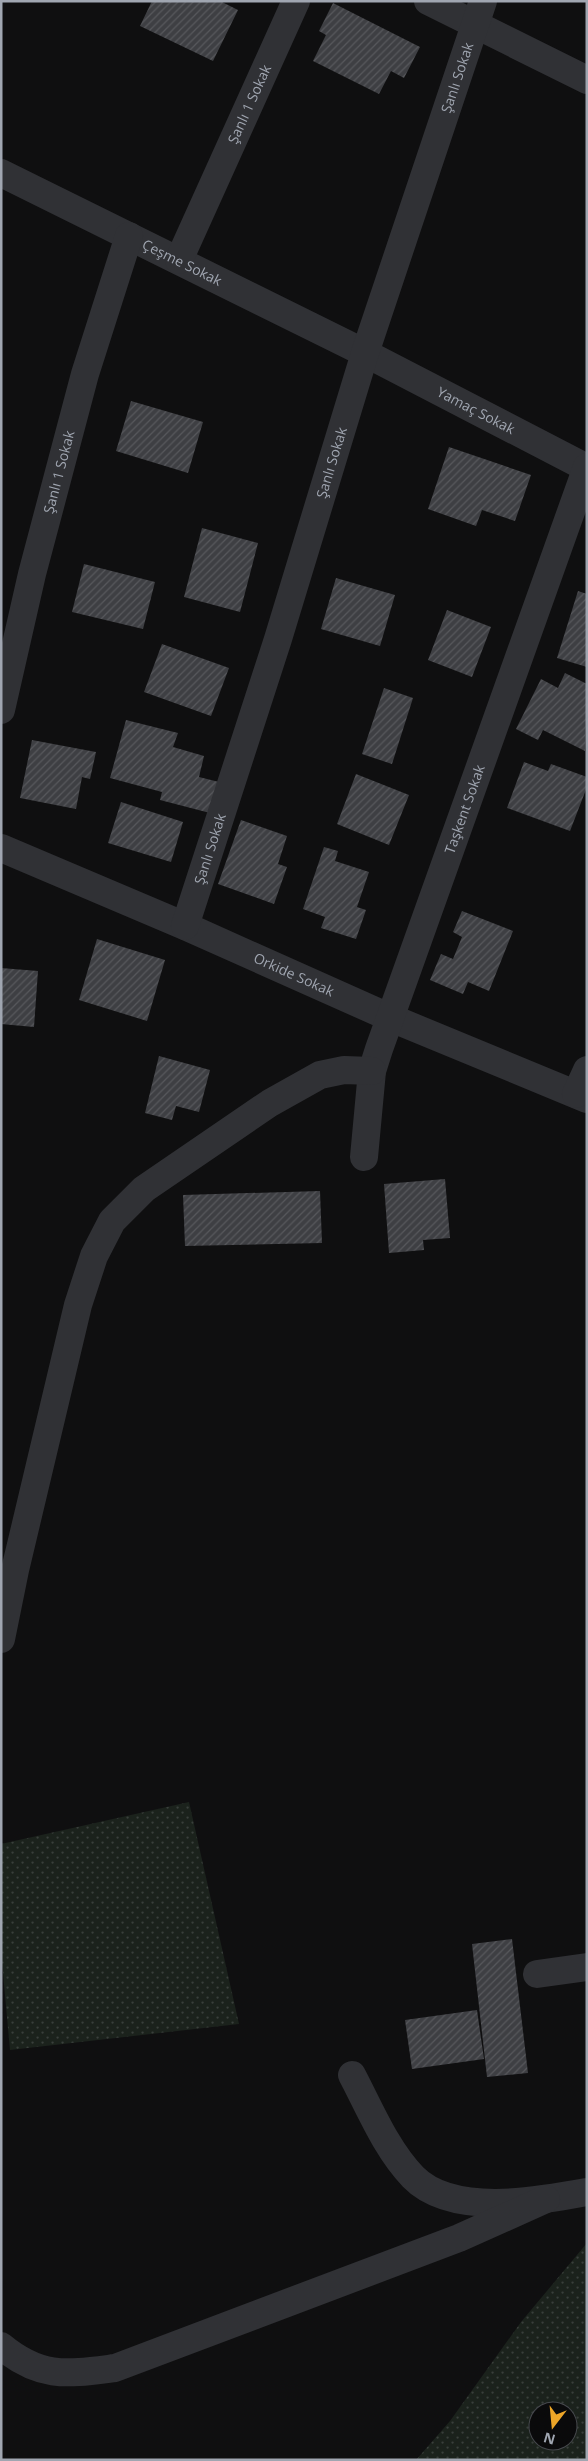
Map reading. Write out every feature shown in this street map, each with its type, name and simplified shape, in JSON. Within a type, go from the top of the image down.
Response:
[{"type":"street","name":"Şanlı 1 Sokak","points":[[179,260],[296,1]]},
{"type":"street","points":[[428,1],[479,12],[587,80]]},
{"type":"street","name":"Şanlı Sokak","points":[[185,926],[278,639],[365,352],[479,12]]},
{"type":"street","name":"Çeşme Sokak","points":[[1,173],[365,352]]},
{"type":"street","name":"Şanlı 1 Sokak","points":[[1,710],[32,574],[85,374],[129,236]]},
{"type":"street","name":"Yamaç Sokak","points":[[365,352],[587,468]]},
{"type":"street","name":"Taşkent Sokak","points":[[364,1157],[372,1070],[587,468]]},
{"type":"street","name":"Orkide Sokak","points":[[1,848],[185,926],[391,1018],[581,1097]]},
{"type":"street","points":[[1,1639],[15,1570],[78,1304],[94,1256],[112,1222],[144,1189],[270,1103],[320,1075],[344,1070],[372,1070]]},
{"type":"street","points":[[581,1097],[587,1070]]},
{"type":"street","points":[[537,1974],[587,1967]]},
{"type":"street","points":[[352,2075],[388,2145],[413,2178],[433,2191],[481,2203],[546,2199],[587,2192]]},
{"type":"street","points":[[1,2346],[14,2357],[38,2370],[71,2373],[115,2368],[459,2238],[546,2199]]},
{"type":"shaded area","points":[[189,1802],[239,2024],[10,2050],[1,1951],[1,1844]]},
{"type":"shaded area","points":[[587,2243],[587,2460],[416,2460],[450,2421],[521,2322]]},
{"type":"building","points":[[152,1],[220,1],[238,10],[213,61],[140,26]]},
{"type":"building","points":[[333,3],[420,47],[404,78],[391,71],[379,94],[313,61],[326,35],[319,31]]},
{"type":"building","points":[[131,401],[203,422],[188,473],[116,451]]},
{"type":"building","points":[[449,447],[531,475],[515,521],[482,510],[476,526],[428,509]]},
{"type":"building","points":[[202,528],[258,543],[240,612],[184,597]]},
{"type":"building","points":[[84,564],[155,582],[143,629],[72,612]]},
{"type":"building","points":[[336,578],[395,595],[380,646],[321,629]]},
{"type":"building","points":[[578,591],[587,594],[587,667],[557,658]]},
{"type":"building","points":[[447,610],[491,627],[472,677],[428,660]]},
{"type":"building","points":[[162,644],[229,668],[211,716],[144,692]]},
{"type":"building","points":[[565,673],[587,684],[585,751],[543,730],[538,740],[516,729],[541,679],[558,688]]},
{"type":"building","points":[[384,688],[413,698],[392,764],[362,754]]},
{"type":"building","points":[[126,720],[178,733],[173,747],[204,756],[199,777],[219,782],[210,813],[160,800],[162,792],[110,778]]},
{"type":"building","points":[[32,740],[96,752],[90,779],[82,777],[76,809],[20,798]]},
{"type":"building","points":[[524,762],[548,771],[551,764],[587,777],[587,787],[570,831],[507,808]]},
{"type":"building","points":[[356,774],[409,795],[389,845],[337,824]]},
{"type":"building","points":[[121,802],[183,822],[171,862],[108,843]]},
{"type":"building","points":[[241,820],[287,836],[278,864],[287,867],[274,904],[218,884]]},
{"type":"building","points":[[324,847],[338,851],[335,861],[369,872],[357,907],[366,910],[356,939],[321,928],[325,917],[303,909]]},
{"type":"building","points":[[462,911],[513,931],[489,991],[468,982],[463,994],[430,980],[441,954],[453,959],[462,937],[453,932]]},
{"type":"building","points":[[97,939],[165,960],[147,1021],[79,1000]]},
{"type":"building","points":[[1,968],[38,971],[34,1027],[1,1024]]},
{"type":"building","points":[[159,1056],[210,1070],[199,1112],[176,1106],[172,1120],[145,1113]]},
{"type":"building","points":[[445,1179],[450,1238],[423,1240],[424,1250],[389,1253],[384,1184]]},
{"type":"building","points":[[320,1191],[322,1243],[185,1246],[183,1195]]},
{"type":"building","points":[[512,1939],[528,2073],[487,2077],[472,1944]]},
{"type":"building","points":[[477,2010],[484,2059],[412,2069],[405,2020]]}]
